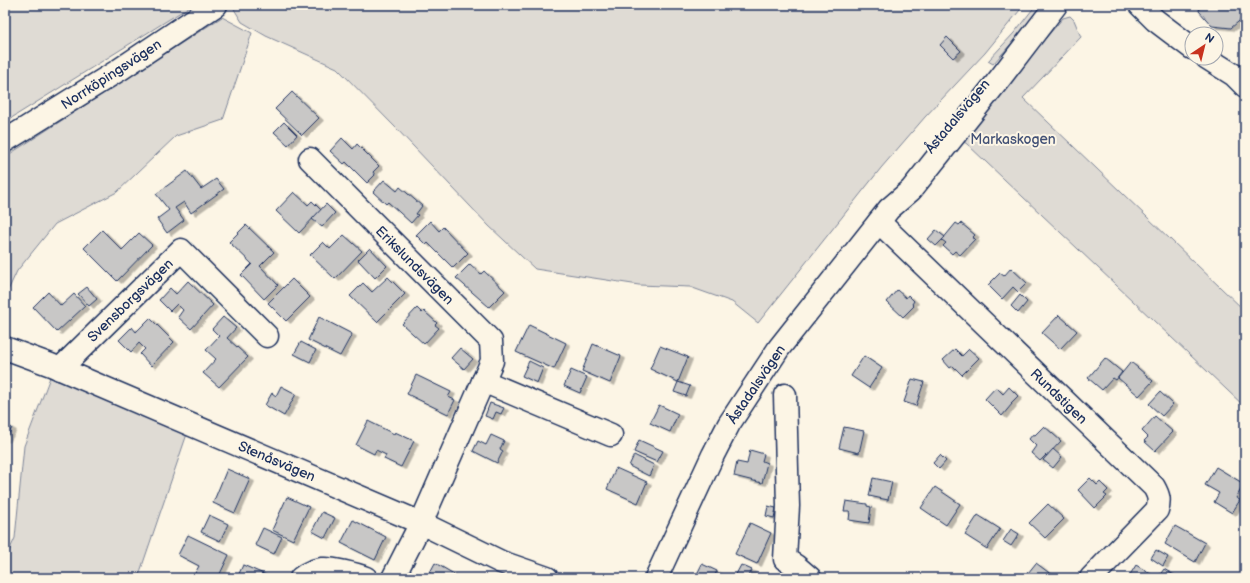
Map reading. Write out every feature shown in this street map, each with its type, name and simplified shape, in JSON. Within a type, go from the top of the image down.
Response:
[{"type":"street","name":"Åstadalsvägen","points":[[656,578],[713,454],[729,424],[779,348],[884,216],[911,190],[1056,5]]},
{"type":"street","points":[[1140,5],[1155,20],[1184,42]]},
{"type":"street","name":"Norrköpingsvägen","points":[[5,140],[119,70],[214,7]]},
{"type":"street","points":[[1220,66],[1234,75],[1245,86]]},
{"type":"street","name":"Erikslundsvägen","points":[[310,159],[491,341],[492,361],[421,523],[393,578]]},
{"type":"street","name":"Rundstigen","points":[[884,216],[1148,482],[1158,494],[1160,502],[1157,510],[1091,578]]},
{"type":"street","name":"Svensborgsvägen","points":[[60,369],[181,250],[267,336]]},
{"type":"street","name":"Stenåsvägen","points":[[5,348],[60,369],[421,523],[501,562],[547,578]]},
{"type":"street","points":[[483,381],[611,435]]},
{"type":"street","points":[[785,394],[788,506],[785,559],[789,571],[810,578]]},
{"type":"street","points":[[301,578],[307,573],[322,569],[341,571],[366,578]]},
{"type":"green space","points":[[5,5],[192,5],[5,122]]},
{"type":"green space","points":[[240,5],[1024,5],[985,53],[925,117],[881,168],[758,323],[732,302],[690,287],[639,285],[535,269],[489,226],[337,68],[266,36],[242,22],[234,9]]},
{"type":"green space","points":[[1036,5],[1044,5],[993,64],[988,61],[1014,33]]},
{"type":"green space","name":"Markaskogen","points":[[1070,16],[1074,20],[1081,37],[1023,98],[1245,311],[1245,407],[961,140],[990,103],[1063,18]]},
{"type":"green space","points":[[222,17],[252,33],[223,120],[176,136],[117,192],[55,224],[17,271],[5,297],[5,157]]},
{"type":"green space","points":[[52,372],[189,428],[138,578],[5,578],[5,560],[15,538],[24,446]]},
{"type":"building","points":[[1200,5],[1245,5],[1245,16],[1231,28],[1224,27],[1224,26],[1212,26],[1199,11]]},
{"type":"building","points":[[947,37],[961,51],[953,58],[940,45]]},
{"type":"building","points":[[292,92],[319,118],[302,135],[275,109]]},
{"type":"building","points":[[284,122],[297,135],[288,145],[274,132]]},
{"type":"building","points":[[342,138],[353,149],[357,144],[379,166],[373,172],[375,175],[367,183],[346,162],[344,164],[330,151]]},
{"type":"building","points":[[187,171],[201,189],[216,179],[224,189],[191,213],[184,202],[175,208],[184,220],[167,233],[157,219],[169,210],[156,194]]},
{"type":"building","points":[[384,180],[397,191],[400,187],[422,206],[416,214],[418,215],[411,223],[388,202],[386,204],[373,192]]},
{"type":"building","points":[[294,192],[308,205],[312,201],[321,210],[299,233],[276,211]]},
{"type":"building","points":[[326,204],[335,213],[322,227],[312,219]]},
{"type":"building","points":[[430,221],[439,231],[443,227],[468,253],[453,268],[428,243],[426,245],[416,235]]},
{"type":"building","points":[[956,223],[959,225],[961,223],[975,235],[972,238],[975,239],[960,255],[955,251],[952,254],[943,246],[946,243],[942,240]]},
{"type":"building","points":[[246,225],[274,252],[260,266],[278,285],[264,299],[241,275],[252,264],[229,242]]},
{"type":"building","points":[[102,230],[122,250],[139,233],[152,245],[117,281],[84,248]]},
{"type":"building","points":[[936,230],[945,237],[936,246],[928,239]]},
{"type":"building","points":[[344,235],[362,251],[335,279],[310,255],[323,242],[330,249]]},
{"type":"building","points":[[370,248],[387,266],[375,278],[358,260]]},
{"type":"building","points":[[470,264],[481,274],[484,271],[505,291],[489,307],[456,278]]},
{"type":"building","points":[[1011,268],[1027,283],[1018,292],[1013,287],[1002,299],[988,285],[1000,273],[1004,276]]},
{"type":"building","points":[[388,277],[405,294],[377,322],[350,296],[363,283],[372,292]]},
{"type":"building","points":[[292,279],[310,297],[286,321],[268,303]]},
{"type":"building","points":[[188,281],[213,305],[191,329],[178,317],[183,310],[177,304],[170,311],[159,300],[170,288],[176,294]]},
{"type":"building","points":[[87,287],[97,299],[89,306],[78,294]]},
{"type":"building","points":[[897,290],[906,298],[908,295],[914,301],[912,304],[914,306],[903,317],[887,302]]},
{"type":"building","points":[[48,292],[61,306],[74,294],[85,306],[57,332],[33,307]]},
{"type":"building","points":[[1020,295],[1027,302],[1018,313],[1011,306]]},
{"type":"building","points":[[417,308],[422,313],[424,311],[437,323],[435,325],[439,328],[424,344],[402,324]]},
{"type":"building","points":[[1059,315],[1077,331],[1060,349],[1042,333]]},
{"type":"building","points":[[223,317],[236,328],[227,338],[248,357],[219,387],[203,373],[216,359],[206,350],[219,336],[212,329]]},
{"type":"building","points":[[319,317],[352,334],[340,356],[308,340]]},
{"type":"building","points":[[150,318],[174,342],[151,366],[140,354],[145,349],[139,343],[131,352],[119,340],[132,327],[136,332]]},
{"type":"building","points":[[529,325],[566,343],[554,369],[516,352]]},
{"type":"building","points":[[301,342],[316,350],[310,362],[294,354]]},
{"type":"building","points":[[593,344],[621,356],[610,383],[582,371]]},
{"type":"building","points":[[660,346],[688,357],[678,382],[650,369]]},
{"type":"building","points":[[460,348],[473,359],[464,369],[451,358]]},
{"type":"building","points":[[955,349],[962,356],[969,349],[979,358],[962,375],[953,366],[950,368],[943,360]]},
{"type":"building","points":[[864,356],[882,368],[869,388],[851,376]]},
{"type":"building","points":[[1105,358],[1122,372],[1116,380],[1113,378],[1102,390],[1088,378]]},
{"type":"building","points":[[529,361],[543,368],[537,383],[522,376]]},
{"type":"building","points":[[1131,362],[1153,381],[1139,396],[1118,378]]},
{"type":"building","points":[[571,370],[587,377],[580,393],[564,386]]},
{"type":"building","points":[[416,375],[451,392],[448,397],[455,400],[448,414],[407,394]]},
{"type":"building","points":[[912,379],[924,382],[916,406],[904,402]]},
{"type":"building","points":[[678,382],[690,386],[686,396],[674,392]]},
{"type":"building","points":[[281,386],[296,394],[284,416],[265,405],[272,393],[276,396]]},
{"type":"building","points":[[996,387],[1003,394],[1009,387],[1018,396],[1002,416],[985,399]]},
{"type":"building","points":[[1160,392],[1173,404],[1162,416],[1149,404]]},
{"type":"building","points":[[490,403],[504,408],[501,414],[496,412],[493,419],[485,416]]},
{"type":"building","points":[[659,405],[678,414],[670,432],[650,423]]},
{"type":"building","points":[[1155,416],[1173,432],[1155,451],[1144,441],[1148,437],[1142,431]]},
{"type":"building","points":[[368,421],[394,434],[395,432],[414,441],[401,467],[384,459],[386,455],[376,450],[374,454],[356,445]]},
{"type":"building","points":[[5,424],[12,428],[5,440]]},
{"type":"building","points":[[1044,426],[1061,441],[1047,456],[1046,455],[1040,461],[1031,453],[1036,446],[1029,439]]},
{"type":"building","points":[[844,427],[864,431],[859,453],[839,448]]},
{"type":"building","points":[[491,435],[504,441],[500,449],[503,451],[497,463],[473,451],[478,441],[486,445]]},
{"type":"building","points":[[639,440],[663,451],[657,462],[634,452]]},
{"type":"building","points":[[1053,449],[1062,457],[1053,468],[1043,460]]},
{"type":"building","points":[[750,450],[764,454],[762,461],[767,463],[762,483],[734,476],[737,462],[747,464]]},
{"type":"building","points":[[634,455],[654,465],[649,476],[629,466]]},
{"type":"building","points":[[940,455],[946,461],[939,469],[933,463]]},
{"type":"building","points":[[1216,467],[1244,484],[1236,498],[1240,500],[1232,513],[1214,502],[1219,493],[1205,485]]},
{"type":"building","points":[[616,468],[647,482],[638,503],[607,489]]},
{"type":"building","points":[[227,469],[250,479],[235,513],[213,503]]},
{"type":"building","points":[[873,478],[892,482],[888,500],[869,496]]},
{"type":"building","points":[[1090,478],[1097,485],[1100,482],[1108,490],[1104,494],[1107,496],[1095,508],[1078,490]]},
{"type":"building","points":[[935,487],[960,504],[946,525],[921,508]]},
{"type":"building","points":[[287,497],[309,507],[293,540],[272,530]]},
{"type":"building","points":[[846,501],[867,504],[867,506],[871,507],[869,523],[849,520],[850,511],[844,511]]},
{"type":"building","points":[[1048,504],[1064,519],[1045,538],[1029,523]]},
{"type":"building","points":[[768,506],[776,508],[774,518],[766,516]]},
{"type":"building","points":[[322,512],[335,518],[325,538],[312,531]]},
{"type":"building","points":[[209,515],[228,524],[220,541],[201,532]]},
{"type":"building","points":[[978,515],[1000,529],[987,549],[965,535]]},
{"type":"building","points":[[353,520],[386,537],[375,560],[341,543]]},
{"type":"building","points":[[750,523],[771,533],[757,564],[735,554]]},
{"type":"building","points":[[1175,526],[1205,543],[1195,562],[1165,544]]},
{"type":"building","points":[[263,528],[282,537],[274,554],[255,545]]},
{"type":"building","points":[[1011,529],[1019,534],[1011,546],[1003,541]]},
{"type":"building","points":[[188,535],[229,555],[218,578],[199,578],[194,575],[199,566],[178,555]]},
{"type":"building","points":[[1156,550],[1168,557],[1163,566],[1151,558]]},
{"type":"building","points":[[435,563],[454,574],[452,578],[417,578],[420,572],[428,576]]},
{"type":"building","points":[[1036,563],[1056,578],[1024,578]]},
{"type":"building","points":[[702,564],[717,571],[715,575],[721,578],[695,578]]},
{"type":"building","points":[[243,565],[266,575],[265,578],[237,578]]},
{"type":"building","points":[[741,565],[752,570],[748,578],[734,578]]},
{"type":"building","points":[[1136,565],[1157,578],[1128,578]]},
{"type":"building","points":[[1164,569],[1179,578],[1162,578],[1159,576]]}]
